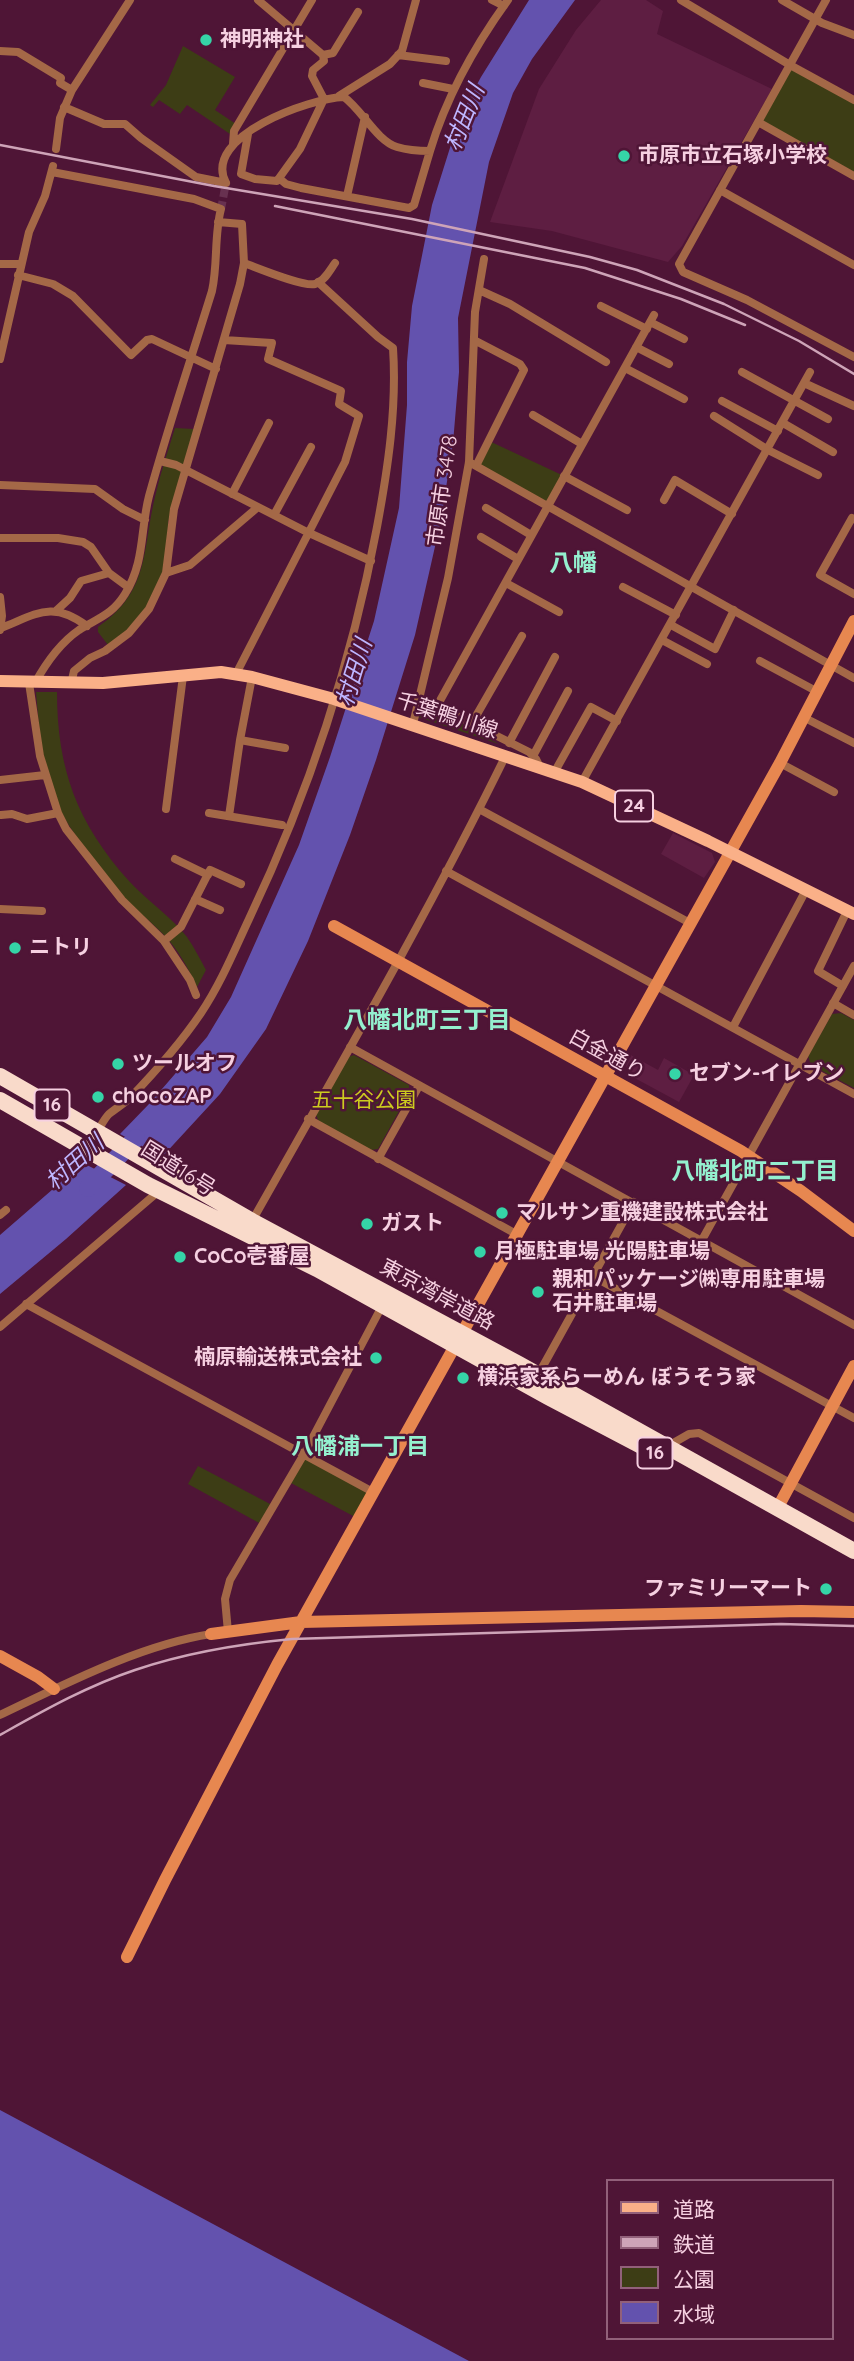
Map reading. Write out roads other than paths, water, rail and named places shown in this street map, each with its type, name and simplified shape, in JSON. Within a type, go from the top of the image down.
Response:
[{"type":"highway","name":"東京湾岸道路","points":[[0,1076],[156,1181],[252,1221],[854,1562]]},
{"type":"highway","name":"16","points":[[0,1088],[96,1140]]},
{"type":"highway","name":"東京湾岸道路","points":[[0,1100],[96,1140]]},
{"type":"highway","name":"国道16号","points":[[156,1181],[225,1223]]},
{"type":"highway","name":"東京湾岸道路","points":[[225,1223],[317,1269],[382,1306],[538,1375],[854,1551]]},
{"type":"main road","name":"千葉鴨川線","points":[[0,681],[71,684],[140,681],[206,672],[251,677],[507,749],[554,772],[582,782],[850,912]]},
{"type":"street","points":[[57,149],[64,107],[72,90],[130,0]]},
{"type":"street","points":[[258,0],[323,55],[324,61],[313,70],[312,76],[324,99]]},
{"type":"street","points":[[64,107],[104,124],[125,124],[196,177],[226,183],[222,176],[222,164],[233,144],[234,131],[312,0]]},
{"type":"street","points":[[336,97],[350,91],[390,64],[398,55],[405,41],[416,0]]},
{"type":"street","points":[[281,179],[286,184],[301,188],[409,208],[414,205],[453,89],[482,36],[506,3],[492,0]]},
{"type":"street","points":[[681,0],[854,100]]},
{"type":"street","points":[[782,0],[854,34]]},
{"type":"street","points":[[826,0],[680,264],[683,272],[747,300],[854,357]]},
{"type":"street","points":[[323,55],[333,53],[358,12]]},
{"type":"street","points":[[0,51],[18,52],[61,78],[60,83],[72,90]]},
{"type":"street","points":[[398,55],[446,61]]},
{"type":"street","points":[[423,83],[453,89]]},
{"type":"street","points":[[233,144],[270,118],[324,99],[344,97],[357,106],[389,144],[430,151]]},
{"type":"street","points":[[248,134],[241,174],[255,179],[277,181],[300,149],[324,99]]},
{"type":"street","points":[[346,196],[365,117]]},
{"type":"street","points":[[758,122],[854,176]]},
{"type":"street","points":[[0,359],[20,264],[52,169],[194,199],[221,209],[215,276],[149,497],[142,550],[128,587],[112,610],[66,641],[32,683],[35,733],[45,775],[66,829],[122,900],[164,941],[190,981],[195,995]]},
{"type":"street","points":[[720,190],[854,265]]},
{"type":"street","points":[[71,684],[75,671],[129,633],[149,609],[166,573],[174,509],[244,263],[242,224],[218,222]]},
{"type":"street","name":"市原市 3478","points":[[408,723],[418,700],[472,464],[474,340],[484,259]]},
{"type":"street","points":[[244,263],[303,283],[318,282],[335,263]]},
{"type":"street","points":[[0,264],[20,264]]},
{"type":"street","points":[[18,275],[53,284],[74,296],[131,355],[147,340],[152,339],[216,369]]},
{"type":"street","points":[[96,1140],[107,1116],[127,1101],[168,1058],[202,1012],[222,978],[272,872],[346,663],[371,561],[384,493],[393,424],[393,348],[318,282]]},
{"type":"street","points":[[479,290],[510,304],[606,362]]},
{"type":"street","points":[[601,306],[650,322],[684,339]]},
{"type":"street","points":[[438,706],[650,322]]},
{"type":"street","points":[[224,340],[272,343],[268,359],[341,391],[339,404],[359,416],[345,462],[236,674]]},
{"type":"street","points":[[474,340],[520,365],[524,370],[472,464],[854,678]]},
{"type":"street","points":[[636,347],[669,364]]},
{"type":"street","points":[[625,368],[684,399]]},
{"type":"street","points":[[742,372],[828,419]]},
{"type":"street","points":[[582,782],[810,372]]},
{"type":"street","points":[[804,383],[854,406]]},
{"type":"street","points":[[722,401],[833,452]]},
{"type":"street","points":[[533,415],[582,444]]},
{"type":"street","points":[[714,416],[768,450],[818,475]]},
{"type":"street","points":[[232,494],[269,423]]},
{"type":"street","points":[[274,515],[311,447]]},
{"type":"street","points":[[160,461],[185,470],[371,561]]},
{"type":"street","points":[[564,476],[627,510]]},
{"type":"street","points":[[664,500],[675,480],[732,514]]},
{"type":"street","points":[[0,485],[95,489],[123,509],[145,520]]},
{"type":"street","points":[[166,573],[190,565],[258,507]]},
{"type":"street","points":[[486,508],[531,535]]},
{"type":"street","points":[[854,519],[852,518],[820,575],[854,594]]},
{"type":"street","points":[[481,537],[518,559]]},
{"type":"street","points":[[0,538],[58,538],[83,542],[91,547],[109,573],[128,587]]},
{"type":"street","points":[[57,610],[70,598],[81,581],[109,573]]},
{"type":"street","points":[[506,583],[559,611]]},
{"type":"street","points":[[623,587],[676,615]]},
{"type":"street","points":[[0,597],[0,629]]},
{"type":"street","points":[[0,629],[45,611],[57,610],[73,615],[87,626]]},
{"type":"street","points":[[671,625],[715,649],[734,610]]},
{"type":"street","points":[[127,1957],[301,1622],[730,853],[854,621]]},
{"type":"street","points":[[472,723],[522,636]]},
{"type":"street","points":[[662,640],[707,664]]},
{"type":"street","points":[[252,1221],[479,809],[555,657]]},
{"type":"street","points":[[760,662],[816,691]]},
{"type":"street","points":[[166,809],[183,676]]},
{"type":"street","points":[[229,816],[251,677]]},
{"type":"street","points":[[536,762],[568,691]]},
{"type":"street","points":[[418,700],[438,706],[472,723],[507,749]]},
{"type":"street","points":[[554,772],[592,707],[617,721]]},
{"type":"street","points":[[803,717],[854,743]]},
{"type":"street","points":[[240,740],[285,748]]},
{"type":"street","points":[[779,763],[834,792]]},
{"type":"street","points":[[0,780],[45,775]]},
{"type":"street","points":[[479,809],[690,923]]},
{"type":"street","points":[[1,815],[12,814],[27,819],[58,813]]},
{"type":"street","points":[[209,813],[282,825]]},
{"type":"street","points":[[175,859],[208,874]]},
{"type":"street","points":[[164,941],[181,927],[210,870],[241,884]]},
{"type":"street","points":[[446,870],[854,1094]]},
{"type":"street","points":[[733,1027],[806,890]]},
{"type":"street","points":[[195,899],[220,910]]},
{"type":"street","points":[[0,909],[42,911]]},
{"type":"street","points":[[843,986],[818,971],[850,912]]},
{"type":"street","name":"白金通り","points":[[334,926],[748,1156],[854,1231]]},
{"type":"street","points":[[702,1240],[854,966]]},
{"type":"street","points":[[833,1003],[854,1015]]},
{"type":"street","points":[[349,1047],[854,1325]]},
{"type":"street","points":[[378,1159],[419,1086]]},
{"type":"street","points":[[308,1119],[518,1235]]},
{"type":"street","points":[[0,1327],[156,1181]]},
{"type":"street","points":[[538,1375],[634,1202]]},
{"type":"street","points":[[594,1277],[854,1418]]},
{"type":"street","points":[[26,1304],[373,1492]]},
{"type":"street","points":[[228,1632],[225,1599],[230,1580],[304,1454],[382,1306]]},
{"type":"street","points":[[777,1509],[854,1366]]},
{"type":"street","points":[[665,1447],[689,1434],[699,1433],[854,1518]]},
{"type":"street","points":[[0,1715],[54,1689],[145,1653],[211,1634],[301,1622],[854,1612]]},
{"type":"street","points":[[0,1656],[54,1689]]},
{"type":"water","points":[[529,0],[575,0],[532,59],[513,93],[489,162],[458,318],[459,372],[453,443],[441,520],[415,635],[376,760],[308,941],[266,1029],[220,1094],[162,1157],[120,1134],[207,1037],[231,997],[299,845],[374,621],[399,508],[412,306],[432,205],[460,116]]},
{"type":"water","points":[[83,1163],[126,1185],[0,1294],[0,1235]]},
{"type":"water","points":[[0,2110],[469,2361],[0,2361]]},
{"type":"waterway","name":"村田川","points":[[88,1188],[136,1138]]},
{"type":"tunnel","points":[[221,209],[226,183]]},
{"type":"railway","points":[[0,145],[214,186],[412,219],[590,257],[637,270],[724,304],[799,341],[854,374]]},
{"type":"railway","points":[[275,206],[585,268],[681,299],[745,325]]},
{"type":"railway","points":[[0,1735],[117,1676],[173,1659],[252,1644],[292,1639],[781,1624],[854,1626]]},
{"type":"place","name":"神明神社","points":[[206,40]]},
{"type":"place","name":"市原市立石塚小学校","points":[[624,156]]},
{"type":"place","name":"ニトリ","points":[[15,948]]},
{"type":"place","name":"ツールオフ","points":[[118,1064]]},
{"type":"place","name":"セブン-イレブン","points":[[675,1074]]},
{"type":"place","name":"chocoZAP","points":[[98,1097]]},
{"type":"place","name":"マルサン重機建設株式会社","points":[[502,1213]]},
{"type":"place","name":"ガスト","points":[[367,1224]]},
{"type":"place","name":"月極駐車場 光陽駐車場","points":[[480,1252]]},
{"type":"place","name":"CoCo壱番屋","points":[[180,1257]]},
{"type":"place","name":"親和パッケージ㈱専用駐車場 石井駐車場","points":[[538,1292]]},
{"type":"place","name":"楠原輸送株式会社","points":[[376,1358]]},
{"type":"place","name":"横浜家系らーめん ぼうそう家","points":[[463,1378]]},
{"type":"place","name":"ファミリーマート","points":[[826,1589]]},
{"type":"district","name":"八幡","points":[[573,564]]},
{"type":"district","name":"八幡北町三丁目","points":[[427,1021]]},
{"type":"district","name":"八幡北町二丁目","points":[[755,1172]]},
{"type":"district","name":"八幡浦一丁目","points":[[360,1447]]},
{"type":"park label","name":"五十谷公園","points":[[364,1101]]}]
